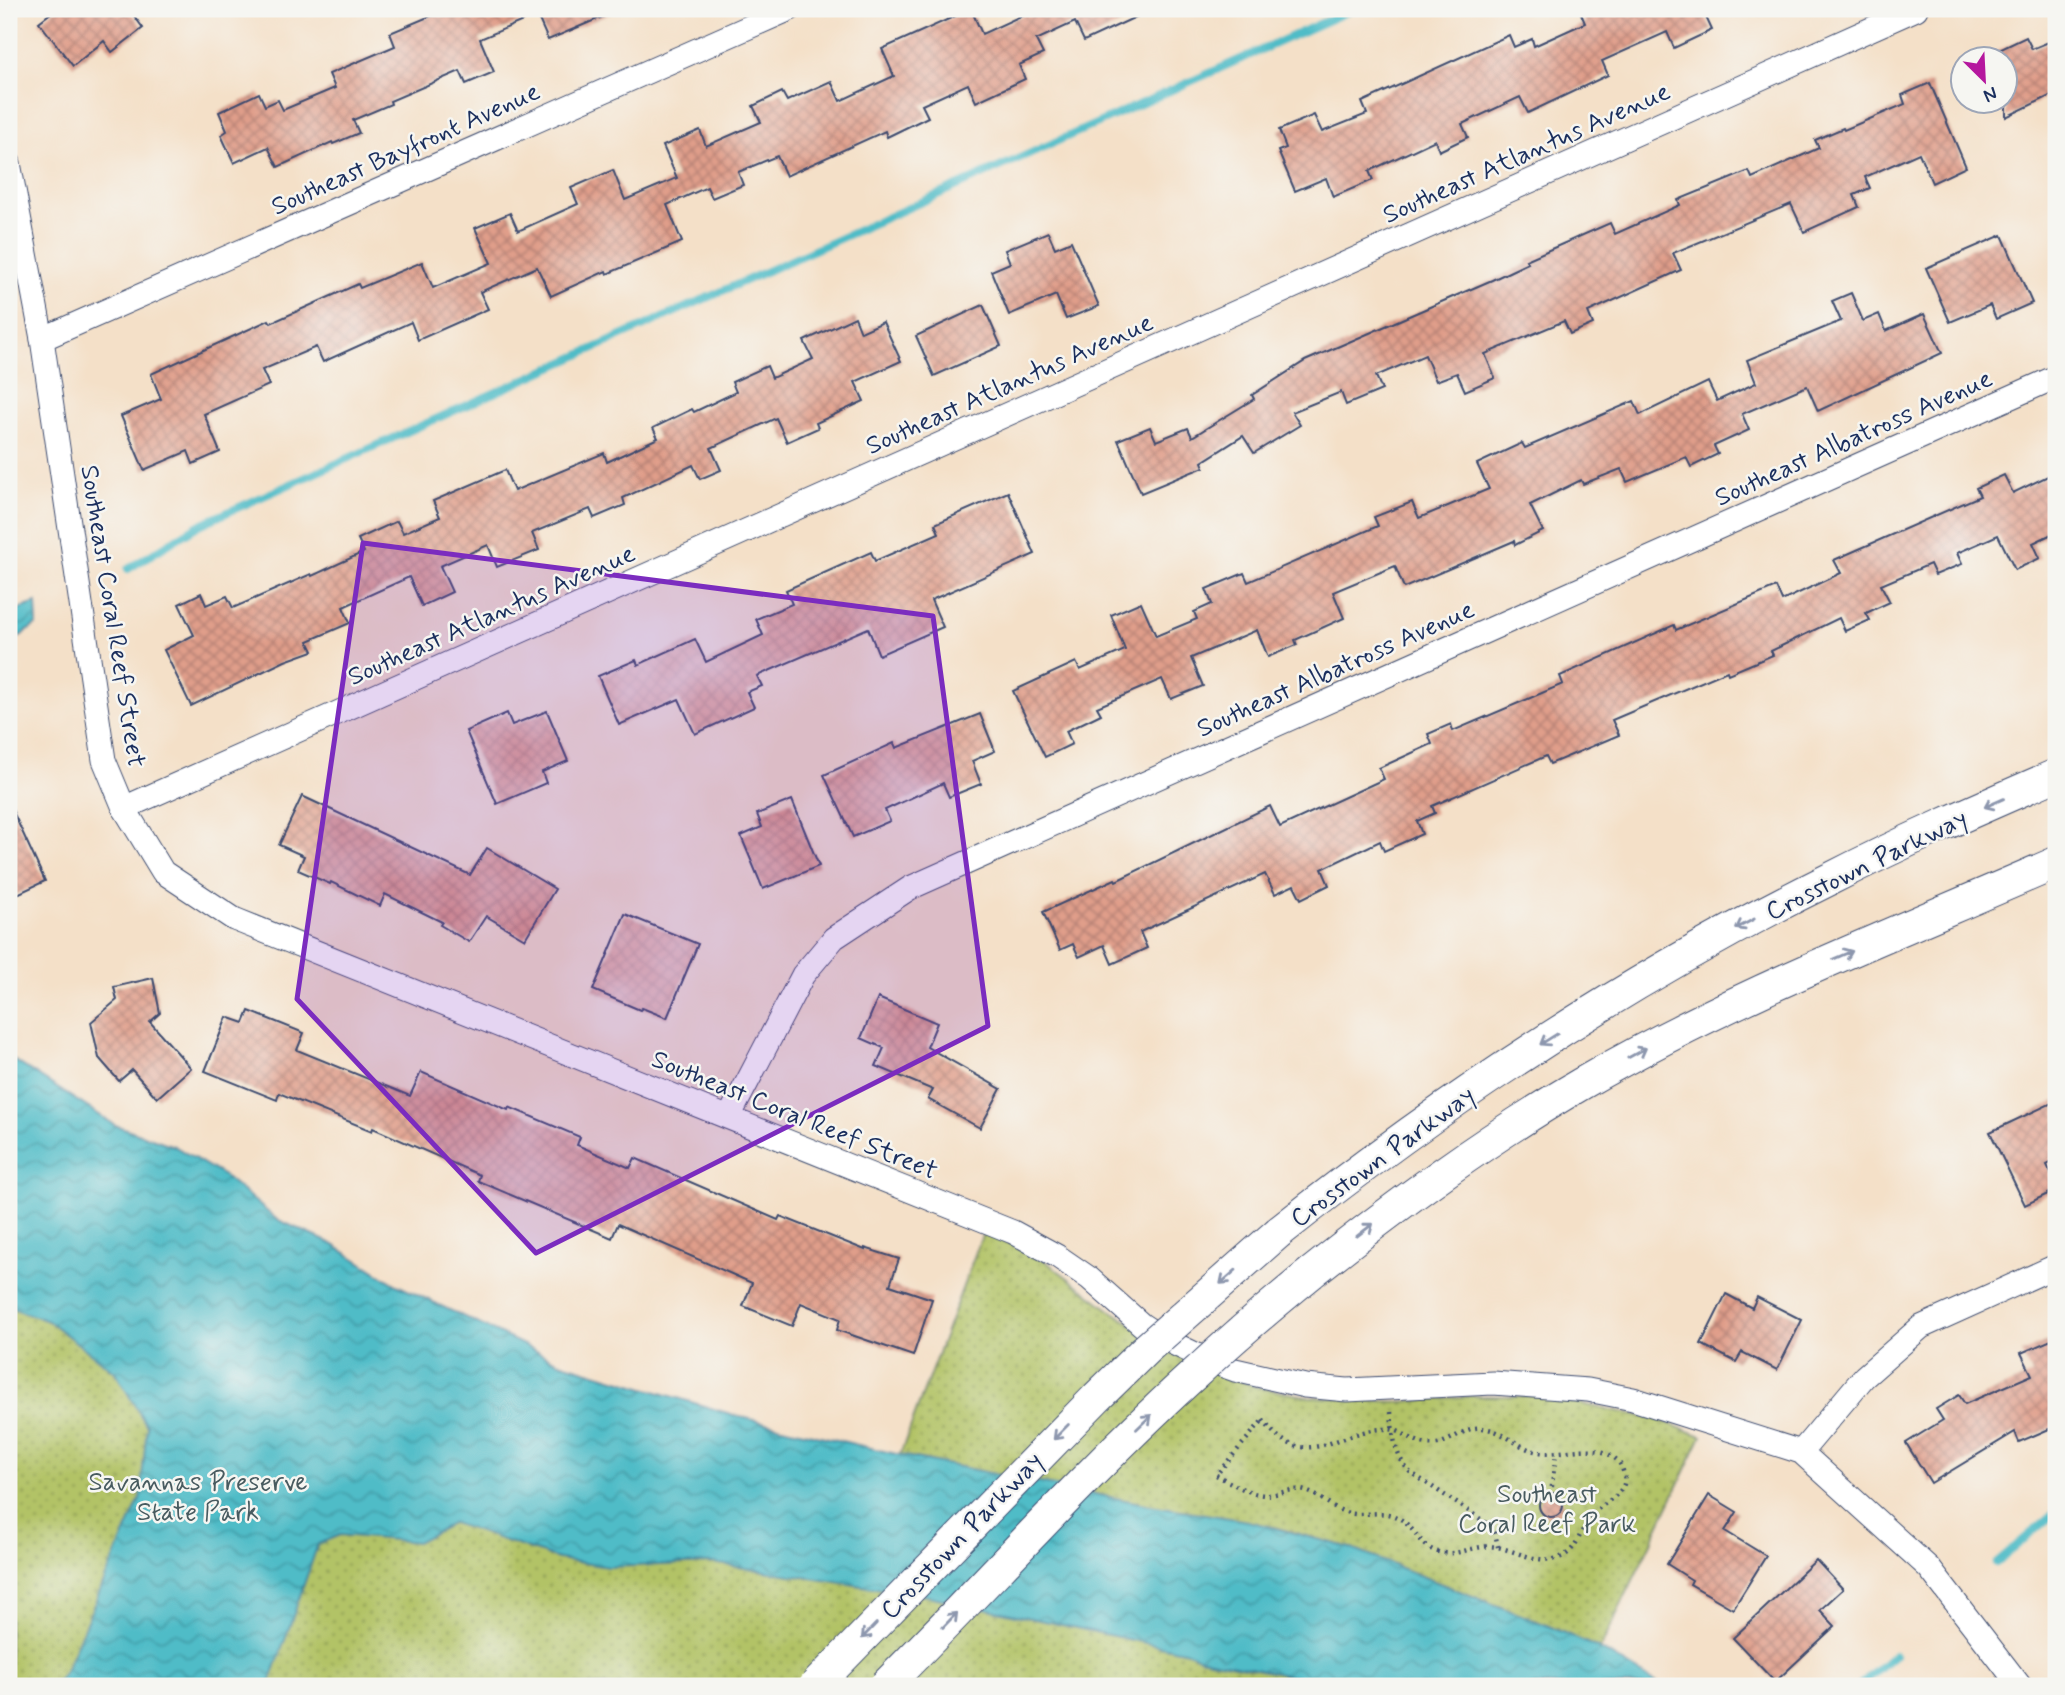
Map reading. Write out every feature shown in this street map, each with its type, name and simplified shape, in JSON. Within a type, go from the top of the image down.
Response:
[{"type":"main road","name":"Crosstown Parkway","points":[[815,1686],[1145,1350],[1279,1232],[1344,1181],[1463,1095],[1644,979],[1828,880],[2056,775]]},
{"type":"main road","name":"Crosstown Parkway","points":[[885,1686],[1154,1412],[1311,1273],[1425,1185],[1475,1150],[1625,1060],[1786,979],[2056,863]]},
{"type":"street","name":"Southeast Bayfront Avenue","points":[[42,339],[790,9]]},
{"type":"street","name":"Southeast Atlantus Avenue","points":[[124,808],[1916,9]]},
{"type":"street","name":"Southeast Coral Reef Street","points":[[9,163],[42,339],[104,760],[124,808],[163,872],[234,919],[1013,1232],[1057,1256],[1089,1278],[1142,1325],[1162,1338],[1187,1352],[1235,1370],[1305,1386],[1347,1390],[1493,1383],[1588,1390],[1633,1399],[1801,1452],[1929,1568],[2020,1686]]},
{"type":"street","name":"Southeast Albatross Avenue","points":[[729,1117],[803,975],[834,938],[910,888],[2056,377]]},
{"type":"street","points":[[1801,1452],[1864,1377],[1921,1327],[2056,1266]]},
{"type":"path","points":[[1390,1401],[1395,1448],[1401,1462],[1410,1472],[1488,1524],[1495,1533],[1498,1548]]},
{"type":"path","points":[[1263,1420],[1273,1433],[1287,1442],[1304,1447],[1320,1447],[1373,1429],[1393,1429],[1419,1443],[1435,1444],[1451,1440],[1477,1427],[1492,1429],[1523,1447],[1540,1453],[1556,1452],[1580,1449],[1601,1452],[1617,1460],[1625,1483],[1619,1492],[1590,1517],[1576,1545],[1566,1555],[1552,1559],[1533,1558],[1481,1545],[1448,1554],[1433,1550],[1402,1520],[1390,1514],[1351,1514],[1334,1508],[1301,1489],[1265,1495],[1249,1491],[1216,1475],[1263,1420]]},
{"type":"path","points":[[1551,1494],[1556,1452]]},
{"type":"highlighted area","points":[[363,543],[933,616],[988,1026],[536,1253],[297,999]]},
{"type":"green space","name":"Savannas Preserve State Park","points":[[9,1212],[1507,1686],[9,1686]]},
{"type":"green space","name":"Southeast Coral Reef Park","points":[[983,1233],[1021,1247],[1044,1260],[1113,1312],[1186,1358],[1256,1387],[1311,1397],[1400,1402],[1471,1396],[1540,1396],[1657,1419],[1702,1436],[1600,1649],[1544,1624],[1347,1547],[1270,1526],[900,1455]]},
{"type":"water","points":[[36,603],[37,624],[9,644],[9,613]]},
{"type":"water","points":[[9,1057],[115,1125],[174,1146],[227,1178],[276,1219],[332,1244],[397,1285],[559,1362],[737,1416],[900,1455],[1150,1505],[1248,1521],[1347,1547],[1544,1624],[1600,1649],[1661,1686],[1340,1686],[1200,1658],[1192,1653],[928,1596],[712,1563],[608,1567],[558,1559],[453,1523],[417,1542],[340,1535],[318,1544],[269,1686],[54,1686],[65,1671],[140,1499],[147,1426],[115,1372],[48,1321],[9,1307]]},
{"type":"building","points":[[56,9],[129,9],[143,28],[112,52],[104,41],[73,66],[39,22]]},
{"type":"building","points":[[447,9],[621,9],[548,40],[537,15],[480,39],[494,72],[466,84],[460,71],[390,101],[391,104],[353,120],[359,133],[333,144],[332,142],[278,167],[268,147],[234,163],[221,135],[227,131],[219,112],[259,93],[265,106],[278,100],[283,110],[335,88],[329,74],[395,46],[390,33]]},
{"type":"building","points":[[971,9],[982,34],[1036,9],[1153,9],[1084,41],[1075,22],[1036,40],[1043,54],[1019,65],[1025,79],[976,102],[968,84],[922,105],[928,117],[887,137],[885,131],[786,176],[777,156],[738,172],[743,185],[712,198],[707,187],[667,205],[682,242],[607,274],[606,271],[551,296],[537,267],[480,292],[488,309],[418,340],[411,322],[323,362],[316,347],[262,370],[269,385],[204,414],[220,452],[193,464],[188,451],[144,470],[121,416],[161,399],[151,374],[269,320],[271,323],[358,284],[360,288],[422,262],[433,288],[491,263],[475,228],[510,213],[518,231],[578,204],[571,188],[613,170],[625,200],[677,178],[663,146],[700,130],[706,146],[761,122],[753,106],[782,92],[787,101],[831,81],[840,101],[894,76],[882,49]]},
{"type":"building","points":[[1579,9],[1720,9],[1705,15],[1712,30],[1674,48],[1667,32],[1602,61],[1608,75],[1528,113],[1520,97],[1462,124],[1468,137],[1439,151],[1435,140],[1369,171],[1373,180],[1333,197],[1326,178],[1295,191],[1278,151],[1286,148],[1279,130],[1314,115],[1322,132],[1367,114],[1362,102],[1509,35],[1514,47],[1532,39],[1534,46],[1585,23]]},
{"type":"building","points":[[2026,37],[2032,49],[2056,39],[2056,93],[2020,110],[2020,46],[2007,46]]},
{"type":"building","points":[[1930,83],[1966,167],[1932,183],[1919,153],[1865,177],[1870,188],[1854,195],[1859,207],[1804,232],[1791,204],[1673,253],[1681,270],[1588,312],[1593,324],[1570,334],[1564,321],[1485,354],[1495,378],[1465,391],[1457,373],[1436,381],[1425,355],[1376,376],[1382,390],[1346,405],[1341,392],[1292,412],[1300,425],[1254,453],[1243,436],[1202,462],[1204,467],[1141,493],[1118,440],[1150,427],[1156,441],[1188,428],[1192,437],[1254,399],[1252,395],[1305,361],[1492,280],[1528,263],[1526,260],[1610,223],[1615,234],[1680,205],[1678,200],[1749,171],[1752,178],[1819,148],[1815,140],[1905,104],[1902,95]]},
{"type":"building","points":[[1048,232],[1055,248],[1071,241],[1099,306],[1066,319],[1056,295],[1009,315],[991,271],[1010,263],[1005,250]]},
{"type":"building","points":[[2002,235],[2032,303],[1996,319],[1990,305],[1950,322],[1926,268]]},
{"type":"building","points":[[1851,293],[1863,321],[1879,314],[1886,331],[1924,314],[1942,353],[1818,411],[1807,386],[1742,414],[1749,430],[1714,446],[1718,454],[1691,467],[1686,457],[1627,482],[1621,469],[1583,484],[1581,480],[1530,505],[1543,531],[1515,545],[1514,541],[1404,588],[1395,566],[1333,592],[1344,618],[1295,640],[1297,645],[1268,657],[1257,630],[1191,658],[1203,686],[1171,699],[1162,679],[1097,707],[1101,714],[1066,731],[1072,744],[1045,757],[1013,691],[1076,662],[1080,670],[1125,650],[1111,615],[1141,602],[1156,636],[1197,619],[1194,612],[1212,604],[1206,589],[1244,573],[1248,582],[1378,526],[1374,517],[1412,502],[1419,518],[1489,489],[1477,464],[1522,443],[1525,448],[1634,401],[1640,415],[1708,382],[1717,401],[1756,383],[1747,360],[1841,321],[1832,301]]},
{"type":"building","points":[[983,305],[1001,346],[934,376],[916,336]]},
{"type":"building","points":[[855,317],[861,332],[883,322],[901,361],[855,382],[864,401],[816,423],[818,428],[787,442],[776,418],[711,448],[721,470],[700,479],[693,465],[623,498],[625,505],[594,518],[590,509],[532,533],[539,550],[497,567],[488,545],[440,566],[452,592],[422,606],[409,577],[343,607],[350,623],[308,641],[313,651],[285,661],[191,706],[164,650],[194,635],[179,604],[201,593],[206,605],[227,596],[233,608],[311,574],[312,576],[364,552],[358,539],[397,521],[403,533],[440,517],[433,501],[505,470],[514,491],[604,453],[607,462],[658,438],[653,428],[736,392],[732,382],[767,366],[772,378],[813,359],[804,341]]},
{"type":"building","points":[[2056,472],[2056,532],[2033,543],[2040,558],[2015,570],[1998,535],[1957,553],[1962,564],[1935,575],[1930,564],[1881,585],[1890,602],[1866,613],[1870,620],[1845,631],[1839,618],[1771,651],[1773,655],[1728,674],[1727,671],[1612,720],[1619,735],[1550,764],[1546,756],[1432,806],[1435,813],[1417,821],[1422,834],[1384,851],[1380,841],[1322,869],[1329,885],[1301,899],[1294,885],[1275,894],[1265,874],[1140,932],[1147,948],[1112,964],[1104,945],[1079,957],[1073,944],[1060,950],[1043,912],[1115,879],[1116,881],[1270,806],[1280,827],[1384,779],[1379,768],[1432,744],[1428,734],[1451,724],[1453,731],[1563,684],[1560,676],[1674,625],[1676,630],[1776,587],[1782,601],[1841,573],[1834,560],[1980,496],[1976,488],[2004,475],[2013,493]]},
{"type":"building","points":[[1008,492],[1035,554],[931,600],[943,627],[879,655],[868,628],[757,676],[762,686],[747,692],[754,707],[695,734],[679,699],[619,725],[598,676],[636,660],[638,665],[695,639],[706,662],[763,635],[756,619],[792,604],[786,590],[871,552],[875,561],[939,533],[935,524]]},
{"type":"building","points":[[547,711],[568,761],[542,772],[546,783],[497,804],[466,731],[507,713],[512,725]]},
{"type":"building","points":[[980,714],[995,751],[972,761],[981,784],[949,797],[943,783],[885,810],[890,821],[853,837],[824,775],[894,743],[896,748]]},
{"type":"building","points":[[302,796],[470,875],[487,848],[555,889],[525,939],[486,916],[469,942],[440,925],[442,922],[385,894],[380,906],[331,882],[330,884],[298,870],[304,856],[279,845]]},
{"type":"building","points":[[792,800],[819,866],[763,889],[741,836],[762,827],[757,814]]},
{"type":"building","points":[[9,803],[45,881],[9,898]]},
{"type":"building","points":[[625,914],[698,944],[667,1018],[593,990]]},
{"type":"building","points":[[153,978],[160,1013],[150,1022],[191,1068],[157,1098],[132,1070],[119,1081],[99,1058],[91,1022],[117,1000],[114,987]]},
{"type":"building","points":[[878,998],[937,1023],[927,1047],[1001,1089],[980,1128],[928,1099],[933,1090],[876,1066],[884,1048],[861,1038]]},
{"type":"building","points":[[249,1011],[304,1033],[297,1050],[410,1096],[421,1072],[508,1110],[509,1107],[580,1137],[577,1145],[630,1168],[635,1158],[778,1220],[780,1216],[865,1250],[899,1259],[890,1285],[932,1299],[913,1356],[837,1330],[840,1319],[801,1303],[792,1326],[743,1306],[752,1283],[618,1224],[612,1238],[478,1181],[480,1175],[373,1128],[372,1131],[279,1093],[277,1100],[205,1071],[227,1017],[244,1023]]},
{"type":"building","points":[[2056,1101],[2056,1160],[2047,1165],[2056,1190],[2025,1205],[1990,1132]]},
{"type":"building","points":[[1726,1294],[1752,1308],[1757,1297],[1802,1320],[1777,1370],[1742,1352],[1736,1362],[1701,1344]]},
{"type":"building","points":[[2056,1338],[2056,1426],[2019,1442],[2015,1432],[1931,1483],[1906,1443],[1943,1420],[1936,1409],[1959,1395],[1965,1404],[2032,1375],[2021,1353]]},
{"type":"building","points":[[1551,1493],[1560,1496],[1563,1505],[1560,1514],[1551,1517],[1542,1514],[1539,1505],[1542,1496]]},
{"type":"building","points":[[1709,1495],[1737,1512],[1725,1531],[1766,1556],[1733,1609],[1690,1584],[1692,1580],[1667,1564]]},
{"type":"building","points":[[1816,1560],[1843,1589],[1820,1610],[1835,1626],[1775,1682],[1733,1638]]},
{"type":"waterway","points":[[128,569],[199,525],[1353,9]]},
{"type":"waterway","points":[[1996,1563],[2056,1512]]},
{"type":"waterway","points":[[1859,1686],[1894,1655]]}]
